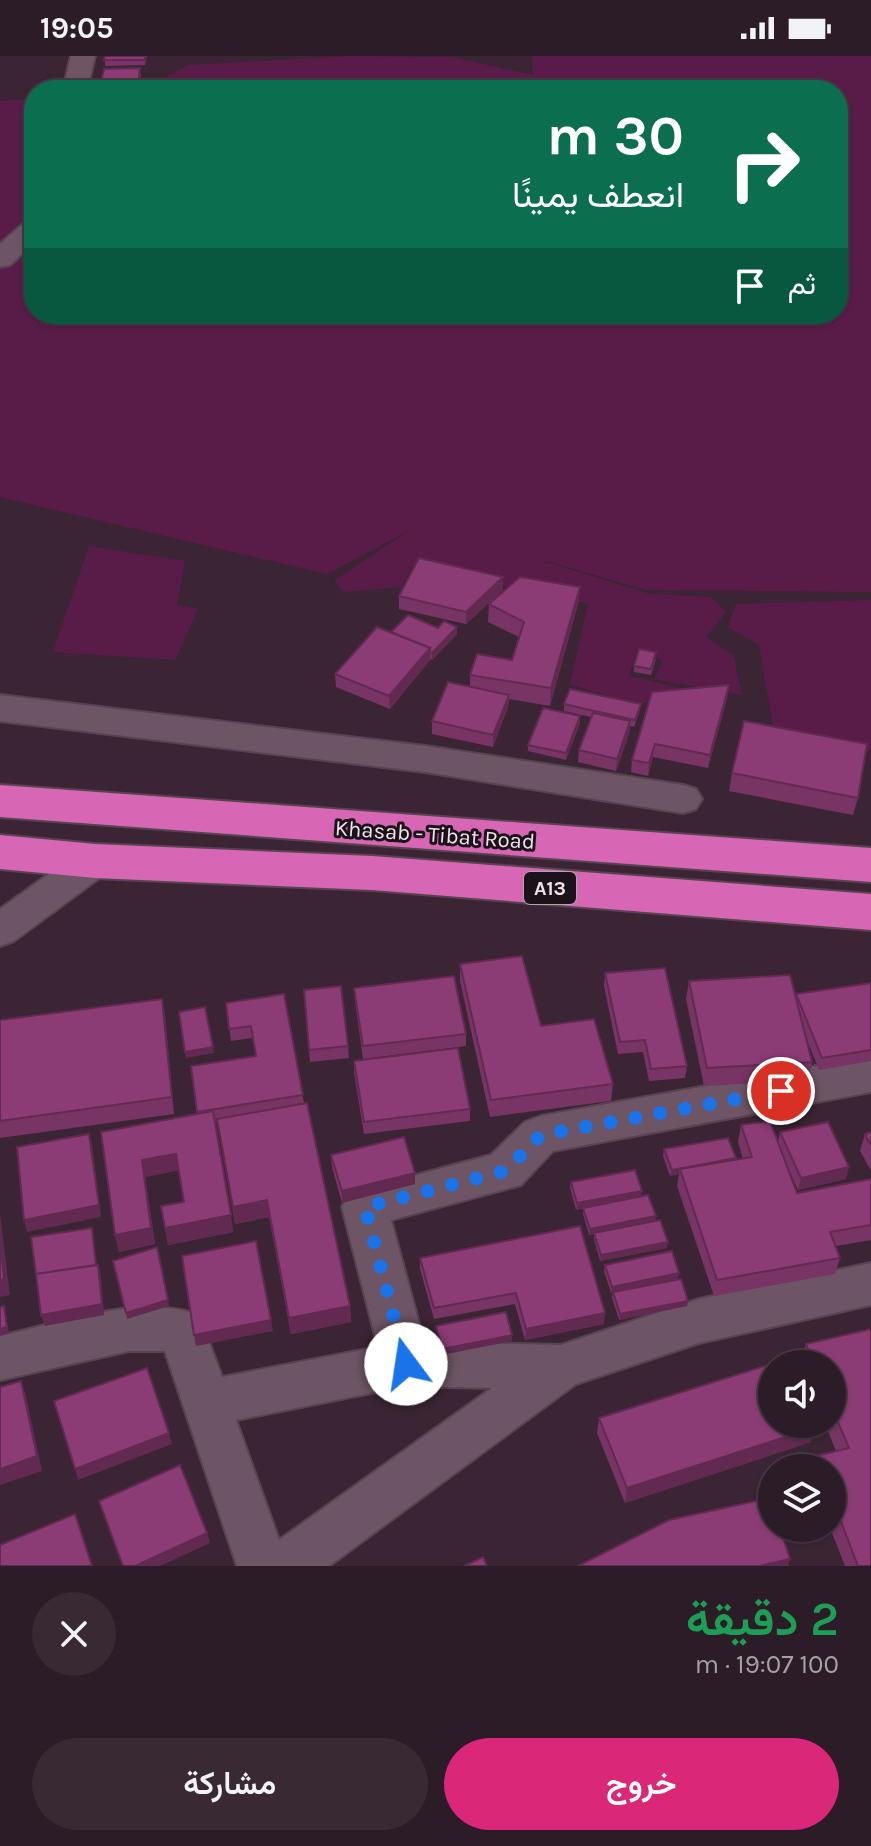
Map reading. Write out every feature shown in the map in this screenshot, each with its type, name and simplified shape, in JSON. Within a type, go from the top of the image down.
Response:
[{"type":"highway","name":"Khasab - Tibat Road","points":[[0,801],[871,865]]},
{"type":"highway","name":"Khasab - Tibat Road","points":[[0,852],[95,861],[372,873],[871,912]]},
{"type":"street","points":[[77,80],[83,56]]},
{"type":"street","points":[[0,259],[24,238]]},
{"type":"street","points":[[0,708],[425,759],[683,799]]},
{"type":"street","points":[[2,928],[95,861]]},
{"type":"street","points":[[406,1364],[365,1207],[505,1171],[541,1135],[871,1074]]},
{"type":"street","points":[[286,1566],[561,1367],[699,1321],[871,1284]]},
{"type":"street","points":[[0,1358],[129,1329],[182,1330],[263,1566]]},
{"type":"street","points":[[206,1403],[406,1364],[561,1367]]},
{"type":"shaded area","points":[[352,56],[452,57],[533,75],[532,56],[871,56],[871,592],[647,590],[521,554],[650,594],[711,597],[726,612],[706,637],[733,655],[742,695],[654,679],[663,661],[637,649],[629,675],[705,695],[634,704],[570,684],[588,604],[412,566],[401,587],[344,592],[334,581],[410,530],[327,574],[0,497],[0,101],[24,100],[24,324],[848,324],[848,80],[161,80],[188,65]]},
{"type":"shaded area","points":[[89,546],[185,561],[177,605],[198,609],[175,660],[53,652]]},
{"type":"shaded area","points":[[871,600],[871,747],[866,754],[775,736],[759,645],[728,627],[736,604]]},
{"type":"building","points":[[105,56],[145,56],[145,60],[104,60]]},
{"type":"building","points":[[140,68],[139,80],[101,80],[104,69]]},
{"type":"building","points":[[419,558],[503,577],[466,612],[399,596]]},
{"type":"building","points":[[520,577],[580,587],[551,688],[470,675],[477,654],[512,660],[524,622],[489,604]]},
{"type":"building","points":[[408,615],[438,628],[444,621],[457,627],[432,653],[430,648],[391,632]]},
{"type":"building","points":[[377,627],[430,648],[389,696],[335,674]]},
{"type":"building","points":[[639,649],[656,652],[651,669],[634,666]]},
{"type":"building","points":[[448,682],[509,695],[493,735],[432,721]]},
{"type":"building","points":[[729,685],[710,755],[655,744],[649,763],[632,760],[652,692]]},
{"type":"building","points":[[570,689],[641,704],[635,720],[564,704]]},
{"type":"building","points":[[543,708],[580,716],[566,753],[528,745]]},
{"type":"building","points":[[593,713],[630,721],[617,759],[579,750]]},
{"type":"building","points":[[744,721],[867,744],[858,798],[732,773]]},
{"type":"building","points":[[522,956],[541,1026],[594,1019],[613,1084],[491,1100],[460,964]]},
{"type":"building","points":[[665,968],[687,1066],[651,1069],[645,1040],[620,1042],[605,973]]},
{"type":"building","points":[[790,975],[812,1062],[707,1068],[689,981]]},
{"type":"building","points":[[454,976],[466,1034],[363,1046],[354,988]]},
{"type":"building","points":[[871,983],[871,1050],[822,1058],[796,994]]},
{"type":"building","points":[[341,986],[348,1046],[309,1050],[304,990]]},
{"type":"building","points":[[284,994],[303,1095],[197,1112],[191,1066],[256,1056],[251,1026],[229,1029],[226,1003]]},
{"type":"building","points":[[162,999],[172,1097],[0,1121],[0,1020]]},
{"type":"building","points":[[205,1007],[213,1047],[185,1052],[179,1012]]},
{"type":"building","points":[[458,1048],[470,1109],[364,1122],[354,1061]]},
{"type":"building","points":[[307,1103],[350,1306],[289,1318],[267,1200],[233,1207],[217,1119]]},
{"type":"building","points":[[213,1111],[231,1215],[165,1228],[161,1206],[184,1202],[176,1154],[142,1160],[151,1228],[115,1235],[101,1132]]},
{"type":"building","points":[[770,1121],[797,1193],[871,1179],[871,1225],[830,1232],[840,1258],[717,1280],[680,1169],[752,1157],[741,1125]]},
{"type":"building","points":[[828,1122],[849,1167],[801,1178],[780,1132]]},
{"type":"building","points":[[89,1134],[99,1205],[24,1220],[17,1147]]},
{"type":"building","points":[[404,1137],[415,1173],[342,1191],[331,1155]]},
{"type":"building","points":[[728,1138],[736,1158],[672,1170],[664,1149]]},
{"type":"building","points":[[635,1170],[642,1191],[577,1203],[571,1182]]},
{"type":"building","points":[[648,1195],[656,1216],[590,1229],[583,1208]]},
{"type":"building","points":[[660,1220],[668,1242],[601,1255],[594,1233]]},
{"type":"building","points":[[580,1226],[605,1313],[526,1329],[516,1293],[434,1308],[420,1258]]},
{"type":"building","points":[[92,1228],[96,1265],[36,1274],[31,1237]]},
{"type":"building","points":[[0,1241],[4,1279],[0,1280]]},
{"type":"building","points":[[256,1241],[271,1320],[194,1335],[182,1256]]},
{"type":"building","points":[[157,1247],[168,1300],[126,1313],[113,1261]]},
{"type":"building","points":[[672,1251],[679,1273],[612,1287],[605,1265]]},
{"type":"building","points":[[98,1265],[102,1304],[41,1315],[36,1274]]},
{"type":"building","points":[[681,1279],[688,1301],[620,1314],[613,1292]]},
{"type":"building","points":[[4,1306],[7,1327],[0,1329],[0,1307]]},
{"type":"building","points":[[506,1312],[512,1335],[442,1349],[436,1326]]},
{"type":"building","points":[[871,1329],[871,1566],[858,1566],[846,1535],[846,1454],[824,1454],[849,1448],[845,1438],[846,1350],[808,1350],[806,1344]]},
{"type":"building","points":[[147,1368],[169,1433],[75,1469],[54,1401]]},
{"type":"building","points":[[758,1368],[758,1438],[782,1438],[627,1488],[599,1418]]},
{"type":"building","points":[[21,1381],[37,1456],[0,1469],[0,1387]]},
{"type":"building","points":[[180,1465],[207,1533],[135,1566],[123,1566],[99,1501]]},
{"type":"building","points":[[758,1501],[758,1542],[785,1542],[790,1559],[764,1566],[578,1566],[669,1520]]},
{"type":"building","points":[[75,1514],[92,1566],[0,1566],[0,1545]]},
{"type":"building","points":[[483,1557],[487,1566],[464,1566]]},
{"type":"route","points":[[406,1364],[365,1207],[505,1171],[541,1135],[781,1091]]}]
